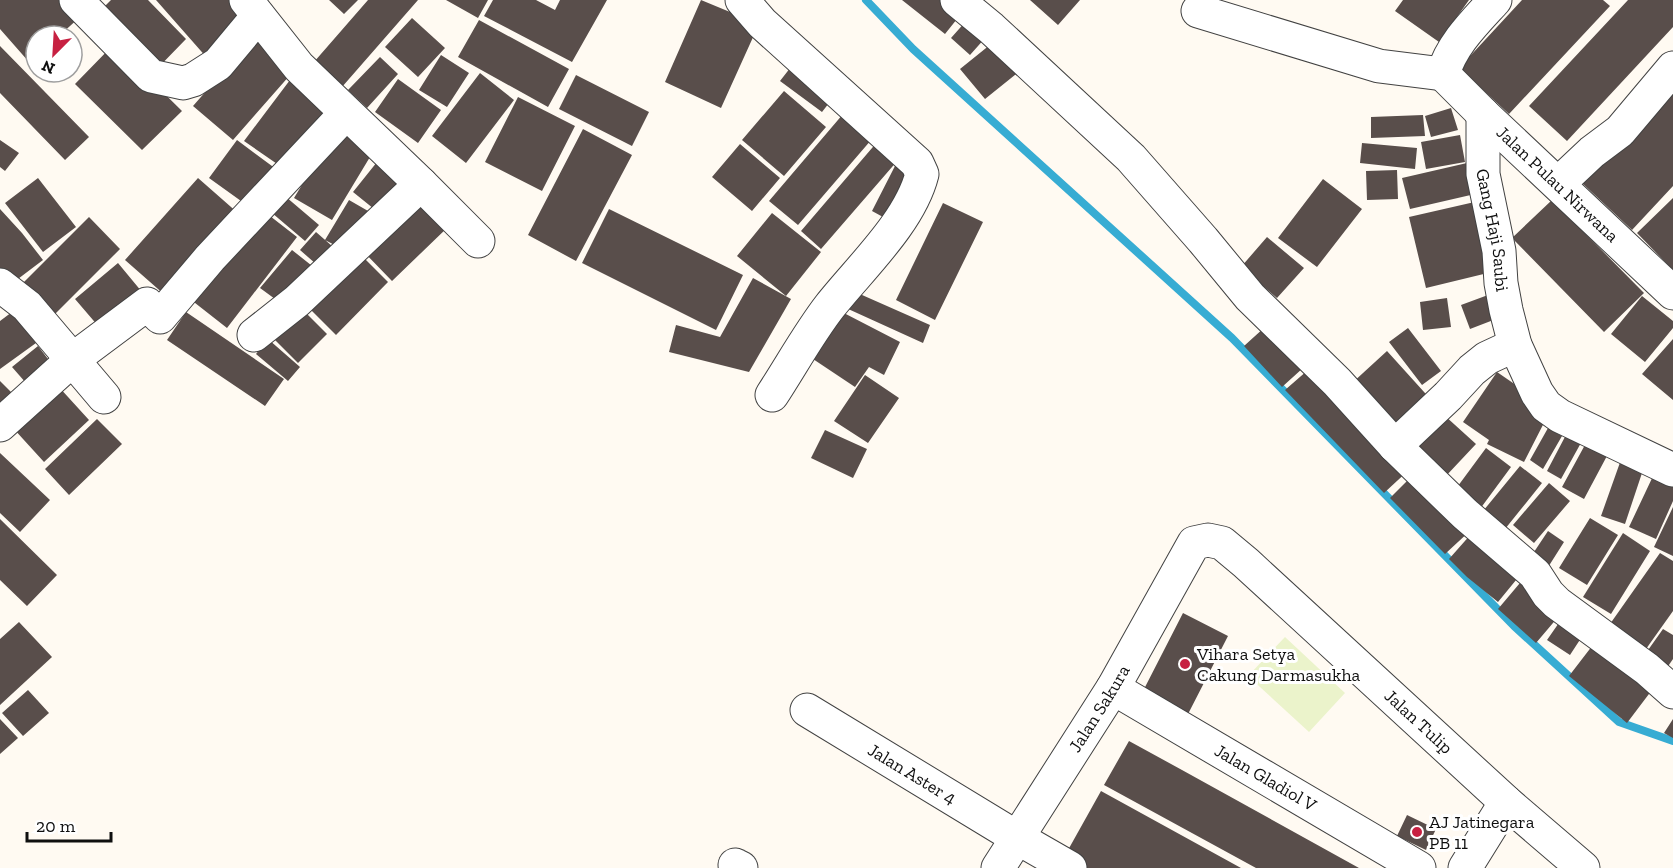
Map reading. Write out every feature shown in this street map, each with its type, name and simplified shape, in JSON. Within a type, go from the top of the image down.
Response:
[{"type":"street","points":[[742,0],[762,23],[917,163],[922,174],[915,196],[877,253],[829,308],[772,395]]},
{"type":"street","points":[[957,0],[999,34],[1131,158],[1250,297],[1337,382],[1395,446],[1465,514],[1535,574],[1557,603],[1647,669],[1673,692]]},
{"type":"street","points":[[1198,11],[1379,66],[1443,74],[1448,57],[1464,33],[1495,0]]},
{"type":"street","points":[[90,5],[152,76],[183,83],[193,80],[218,64],[252,8],[299,67],[421,183],[478,241]]},
{"type":"street","points":[[1558,184],[1592,152],[1620,131],[1673,68]]},
{"type":"street","name":"Jalan Pulau Nirwana","points":[[1443,74],[1482,114],[1673,293]]},
{"type":"street","points":[[0,425],[72,360],[147,304],[160,317],[210,258],[346,112]]},
{"type":"street","name":"Gang Haji Saubi","points":[[1482,114],[1483,174],[1499,251],[1506,310],[1515,345],[1537,393],[1546,406],[1568,420],[1673,470]]},
{"type":"street","points":[[254,335],[297,301],[421,183]]},
{"type":"street","points":[[0,285],[27,306],[104,397]]},
{"type":"street","points":[[1395,446],[1472,370],[1487,358],[1515,345]]},
{"type":"street","name":"Jalan Tulip","points":[[1194,543],[1208,540],[1222,543],[1506,802],[1583,868]]},
{"type":"street","name":"Jalan Sakura","points":[[998,868],[1113,688],[1194,543]]},
{"type":"street","name":"Jalan Gladiol V","points":[[1113,688],[1419,868]]},
{"type":"street","name":"Jalan Aster 4","points":[[807,710],[1070,868]]},
{"type":"street","points":[[1465,868],[1506,802]]},
{"type":"green space","points":[[1285,637],[1345,693],[1309,732],[1248,676]]},
{"type":"building","points":[[0,0],[67,0],[81,16],[72,24],[24,24],[24,56],[0,29]]},
{"type":"building","points":[[111,0],[148,0],[186,39],[152,74],[94,17]]},
{"type":"building","points":[[156,0],[242,0],[257,16],[208,59]]},
{"type":"building","points":[[329,0],[358,0],[344,14]]},
{"type":"building","points":[[368,0],[418,0],[342,87],[314,62]]},
{"type":"building","points":[[446,0],[488,0],[478,18]]},
{"type":"building","points":[[493,0],[536,0],[555,10],[560,0],[607,0],[572,62],[484,16]]},
{"type":"building","points":[[701,0],[759,24],[721,108],[665,82]]},
{"type":"building","points":[[902,0],[954,0],[965,9],[945,34]]},
{"type":"building","points":[[1030,0],[1080,0],[1058,25]]},
{"type":"building","points":[[1403,0],[1469,0],[1439,42],[1395,11]]},
{"type":"building","points":[[1522,0],[1603,0],[1610,6],[1509,114],[1459,68]]},
{"type":"building","points":[[1628,0],[1673,0],[1673,27],[1567,141],[1529,106]]},
{"type":"building","points":[[412,18],[445,48],[418,77],[385,47]]},
{"type":"building","points":[[479,20],[569,69],[548,107],[458,57]]},
{"type":"building","points":[[967,20],[986,37],[970,55],[951,38]]},
{"type":"building","points":[[258,32],[298,66],[233,140],[193,106]]},
{"type":"building","points":[[996,40],[1021,70],[985,99],[960,69]]},
{"type":"building","points":[[114,44],[182,111],[142,150],[75,84],[84,84],[84,75]]},
{"type":"building","points":[[0,46],[24,71],[24,84],[37,84],[89,137],[65,160],[0,93]]},
{"type":"building","points":[[441,55],[469,73],[447,107],[419,90]]},
{"type":"building","points":[[380,57],[398,74],[367,108],[348,90]]},
{"type":"building","points":[[794,63],[836,94],[822,112],[780,81]]},
{"type":"building","points":[[480,73],[514,100],[466,163],[432,136]]},
{"type":"building","points":[[576,75],[649,112],[632,146],[559,109]]},
{"type":"building","points":[[293,76],[330,110],[283,168],[244,141]]},
{"type":"building","points":[[398,79],[441,110],[418,143],[375,112]]},
{"type":"building","points":[[1673,85],[1673,186],[1632,230],[1581,182]]},
{"type":"building","points":[[784,91],[826,127],[784,176],[742,140]]},
{"type":"building","points":[[518,97],[575,126],[542,191],[485,162]]},
{"type":"building","points":[[849,107],[878,132],[798,225],[769,201]]},
{"type":"building","points":[[1451,108],[1458,130],[1431,137],[1425,116]]},
{"type":"building","points":[[1423,115],[1425,136],[1371,138],[1371,117]]},
{"type":"building","points":[[339,124],[376,147],[332,220],[294,198]]},
{"type":"building","points":[[583,129],[632,155],[576,261],[528,235]]},
{"type":"building","points":[[884,134],[905,152],[821,249],[801,231]]},
{"type":"building","points":[[1460,135],[1465,162],[1426,169],[1421,142]]},
{"type":"building","points":[[0,140],[19,153],[5,171],[0,167]]},
{"type":"building","points":[[237,140],[276,169],[248,206],[209,178]]},
{"type":"building","points":[[1362,143],[1417,148],[1415,169],[1360,163]]},
{"type":"building","points":[[740,144],[780,178],[752,211],[712,177]]},
{"type":"building","points":[[381,157],[412,182],[384,217],[353,192]]},
{"type":"building","points":[[1467,163],[1475,194],[1410,209],[1402,178]]},
{"type":"building","points":[[895,166],[918,178],[894,223],[872,211]]},
{"type":"building","points":[[1397,170],[1398,199],[1367,200],[1366,171]]},
{"type":"building","points":[[38,178],[76,227],[43,252],[5,203]]},
{"type":"building","points":[[198,178],[239,214],[166,296],[125,260]]},
{"type":"building","points":[[1323,179],[1362,209],[1317,267],[1278,238]]},
{"type":"building","points":[[279,191],[319,225],[305,241],[265,207]]},
{"type":"building","points":[[416,194],[448,227],[392,281],[360,248]]},
{"type":"building","points":[[1673,198],[1673,270],[1637,233]]},
{"type":"building","points":[[349,200],[375,215],[346,251],[325,240]]},
{"type":"building","points":[[1552,200],[1644,293],[1604,332],[1512,238]]},
{"type":"building","points":[[1479,201],[1496,271],[1426,288],[1409,217]]},
{"type":"building","points":[[943,203],[983,222],[935,320],[896,300]]},
{"type":"building","points":[[0,209],[43,260],[10,285],[0,272]]},
{"type":"building","points":[[261,209],[297,237],[227,328],[190,299]]},
{"type":"building","points":[[609,209],[743,275],[716,330],[582,263]]},
{"type":"building","points":[[772,213],[821,252],[786,296],[737,256]]},
{"type":"building","points":[[89,217],[120,249],[55,314],[23,283]]},
{"type":"building","points":[[316,232],[340,253],[324,271],[300,250]]},
{"type":"building","points":[[1267,237],[1304,268],[1277,298],[1241,267]]},
{"type":"building","points":[[292,250],[321,273],[286,307],[260,288]]},
{"type":"building","points":[[358,252],[388,282],[336,335],[305,304]]},
{"type":"building","points":[[118,263],[142,292],[99,327],[75,299]]},
{"type":"building","points":[[753,278],[791,299],[749,372],[669,352],[676,325],[720,337]]},
{"type":"building","points":[[853,291],[930,325],[923,343],[846,308]]},
{"type":"building","points":[[1488,295],[1496,319],[1470,329],[1461,305]]},
{"type":"building","points":[[1642,296],[1673,321],[1673,328],[1645,362],[1611,334]]},
{"type":"building","points":[[1447,298],[1451,327],[1423,330],[1420,302]]},
{"type":"building","points":[[303,310],[327,334],[298,363],[274,339]]},
{"type":"building","points":[[840,311],[900,342],[884,375],[869,367],[855,387],[810,357]]},
{"type":"building","points":[[12,312],[36,343],[0,369],[0,321]]},
{"type":"building","points":[[186,312],[284,379],[265,406],[167,340]]},
{"type":"building","points":[[1265,327],[1303,368],[1282,387],[1244,346]]},
{"type":"building","points":[[1408,328],[1441,371],[1422,385],[1389,342]]},
{"type":"building","points":[[268,339],[300,367],[288,381],[256,354]]},
{"type":"building","points":[[1673,339],[1673,400],[1642,374]]},
{"type":"building","points":[[38,346],[51,363],[26,383],[12,367]]},
{"type":"building","points":[[1387,351],[1434,403],[1398,435],[1351,384]]},
{"type":"building","points":[[1316,363],[1411,468],[1384,493],[1285,390]]},
{"type":"building","points":[[1497,372],[1529,394],[1523,402],[1548,415],[1524,462],[1487,444],[1489,440],[1463,422]]},
{"type":"building","points":[[865,375],[899,398],[868,443],[834,421]]},
{"type":"building","points":[[0,381],[18,399],[0,417]]},
{"type":"building","points":[[58,386],[89,420],[44,462],[13,428]]},
{"type":"building","points":[[1444,415],[1476,444],[1445,477],[1414,448]]},
{"type":"building","points":[[97,419],[122,444],[69,495],[45,469]]},
{"type":"building","points":[[1548,428],[1562,436],[1543,469],[1530,460]]},
{"type":"building","points":[[825,430],[867,449],[853,478],[811,458]]},
{"type":"building","points":[[1567,433],[1582,441],[1561,479],[1547,471]]},
{"type":"building","points":[[1586,443],[1608,454],[1584,499],[1562,487]]},
{"type":"building","points":[[1486,448],[1511,467],[1480,509],[1455,490]]},
{"type":"building","points":[[0,453],[50,500],[20,532],[0,513]]},
{"type":"building","points":[[1623,454],[1646,461],[1625,524],[1601,516]]},
{"type":"building","points":[[1520,466],[1542,483],[1501,534],[1479,516]]},
{"type":"building","points":[[1417,471],[1471,530],[1445,554],[1390,498]]},
{"type":"building","points":[[1654,474],[1673,483],[1673,501],[1656,539],[1629,527]]},
{"type":"building","points":[[1549,483],[1570,501],[1534,543],[1513,525]]},
{"type":"building","points":[[1673,507],[1673,556],[1654,547]]},
{"type":"building","points":[[1590,518],[1618,535],[1587,585],[1559,568]]},
{"type":"building","points":[[0,519],[57,575],[27,606],[0,580]]},
{"type":"building","points":[[1548,531],[1564,542],[1545,572],[1528,561]]},
{"type":"building","points":[[1472,533],[1521,574],[1498,602],[1449,559]]},
{"type":"building","points":[[1623,533],[1650,551],[1611,614],[1583,597]]},
{"type":"building","points":[[1660,553],[1673,561],[1673,611],[1646,649],[1610,624]]},
{"type":"building","points":[[1525,577],[1564,610],[1536,643],[1498,609]]},
{"type":"building","name":"Vihara Setya Cakung Darmasukha","points":[[1183,613],[1228,636],[1187,716],[1142,693]]},
{"type":"building","points":[[1563,617],[1585,632],[1570,655],[1547,640]]},
{"type":"building","points":[[19,622],[52,657],[0,705],[0,639]]},
{"type":"building","points":[[1663,629],[1673,635],[1673,659],[1662,675],[1641,660]]},
{"type":"building","points":[[1599,637],[1658,682],[1627,723],[1569,676]]},
{"type":"building","points":[[28,690],[49,713],[23,736],[2,713]]},
{"type":"building","points":[[0,719],[18,738],[0,754]]},
{"type":"building","points":[[1673,719],[1673,738],[1664,733]]},
{"type":"building","points":[[1129,741],[1359,868],[1256,868],[1104,785]]},
{"type":"building","points":[[1101,791],[1241,868],[1079,868],[1063,859]]},
{"type":"building","name":"AJ Jatinegara PB 11","points":[[1407,815],[1436,829],[1426,850],[1397,836]]},
{"type":"waterway","points":[[866,0],[913,49],[1232,338],[1514,626],[1619,722],[1673,741]]},
{"type":"place","name":"Vihara Setya Cakung Darmasukha","points":[[1185,664]]},
{"type":"place","name":"AJ Jatinegara PB 11","points":[[1417,832]]}]
